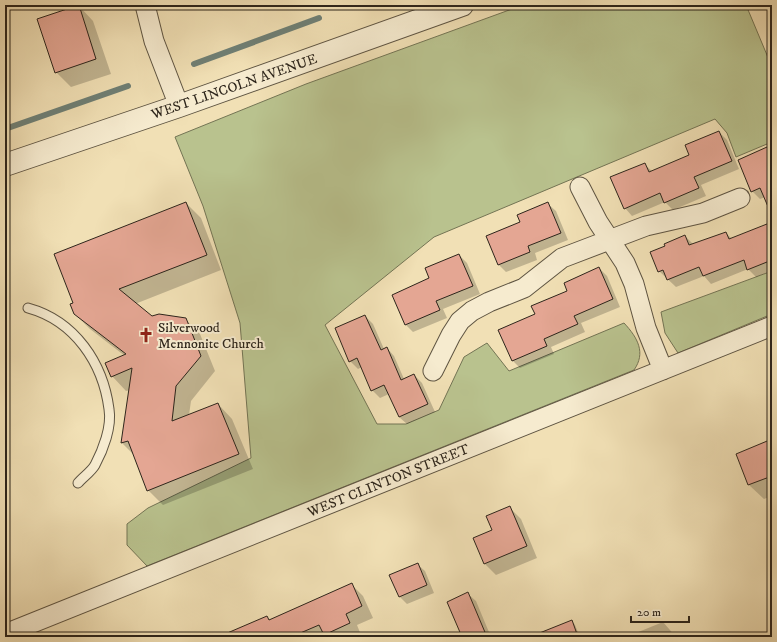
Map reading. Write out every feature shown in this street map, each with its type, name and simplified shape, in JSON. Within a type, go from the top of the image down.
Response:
[{"type":"street","points":[[145,5],[154,41],[179,106]]},
{"type":"street","name":"WEST LINCOLN AVENUE","points":[[5,165],[179,106],[462,5]]},
{"type":"street","points":[[580,187],[598,222],[625,263],[634,284],[646,328],[663,370]]},
{"type":"street","points":[[433,370],[460,321],[472,311],[524,288],[562,258],[646,226],[703,213],[740,198]]},
{"type":"street","name":"WEST CLINTON STREET","points":[[5,634],[772,326]]},
{"type":"lane","points":[[28,308],[41,312],[77,336],[92,358],[102,382],[110,410],[106,438],[94,466],[78,483]]},
{"type":"green space","points":[[523,5],[746,5],[772,67],[772,154],[767,144],[736,157],[727,133],[715,119],[434,237],[325,325],[377,424],[406,424],[439,410],[464,357],[487,343],[509,371],[624,323],[633,334],[639,346],[640,352],[638,364],[634,370],[147,566],[127,545],[127,524],[148,508],[251,458],[240,323],[203,206],[175,137],[306,84]]},
{"type":"green space","points":[[772,271],[772,314],[678,353],[665,333],[661,312]]},
{"type":"building","points":[[79,5],[96,59],[55,73],[37,19]]},
{"type":"building","points":[[719,131],[732,161],[694,177],[699,188],[664,203],[660,193],[624,209],[610,177],[645,163],[649,172],[689,155],[685,145]]},
{"type":"building","points":[[767,147],[772,159],[772,216],[760,188],[751,192],[738,160]]},
{"type":"building","name":"Silverwood Mennonite Church","points":[[186,202],[207,255],[119,289],[152,316],[159,314],[186,318],[201,356],[176,386],[172,421],[218,403],[239,454],[147,491],[128,441],[121,443],[132,368],[111,377],[105,363],[126,354],[74,314],[70,304],[73,303],[54,254]]},
{"type":"building","points":[[548,202],[561,233],[528,246],[530,252],[498,265],[486,236],[520,222],[517,215]]},
{"type":"building","points":[[772,222],[772,260],[747,270],[744,260],[703,276],[699,267],[667,280],[663,270],[658,272],[650,252],[685,235],[689,245],[726,232],[729,239]]},
{"type":"building","points":[[459,254],[473,286],[436,301],[440,310],[405,325],[392,295],[429,278],[425,268]]},
{"type":"building","points":[[599,267],[613,299],[574,316],[578,324],[544,339],[547,346],[512,361],[498,330],[535,314],[531,306],[567,291],[564,283]]},
{"type":"building","points":[[365,315],[381,350],[387,347],[401,380],[414,374],[428,404],[399,417],[384,385],[371,391],[357,358],[349,362],[335,328]]},
{"type":"building","points":[[772,439],[772,476],[748,485],[736,454]]},
{"type":"building","points":[[510,506],[527,546],[484,564],[473,538],[492,530],[486,516]]},
{"type":"building","points":[[418,563],[427,585],[399,597],[389,575]]},
{"type":"building","points":[[352,583],[362,606],[346,614],[350,623],[324,635],[319,625],[291,637],[218,637],[267,616],[269,620]]},
{"type":"building","points":[[468,592],[487,637],[462,637],[447,602]]},
{"type":"building","points":[[572,620],[578,637],[532,637],[532,636]]},
{"type":"waterway","points":[[194,64],[319,18]]},
{"type":"waterway","points":[[5,129],[128,86]]},
{"type":"place","name":"Silverwood Mennonite Church","points":[[146,335]]}]
